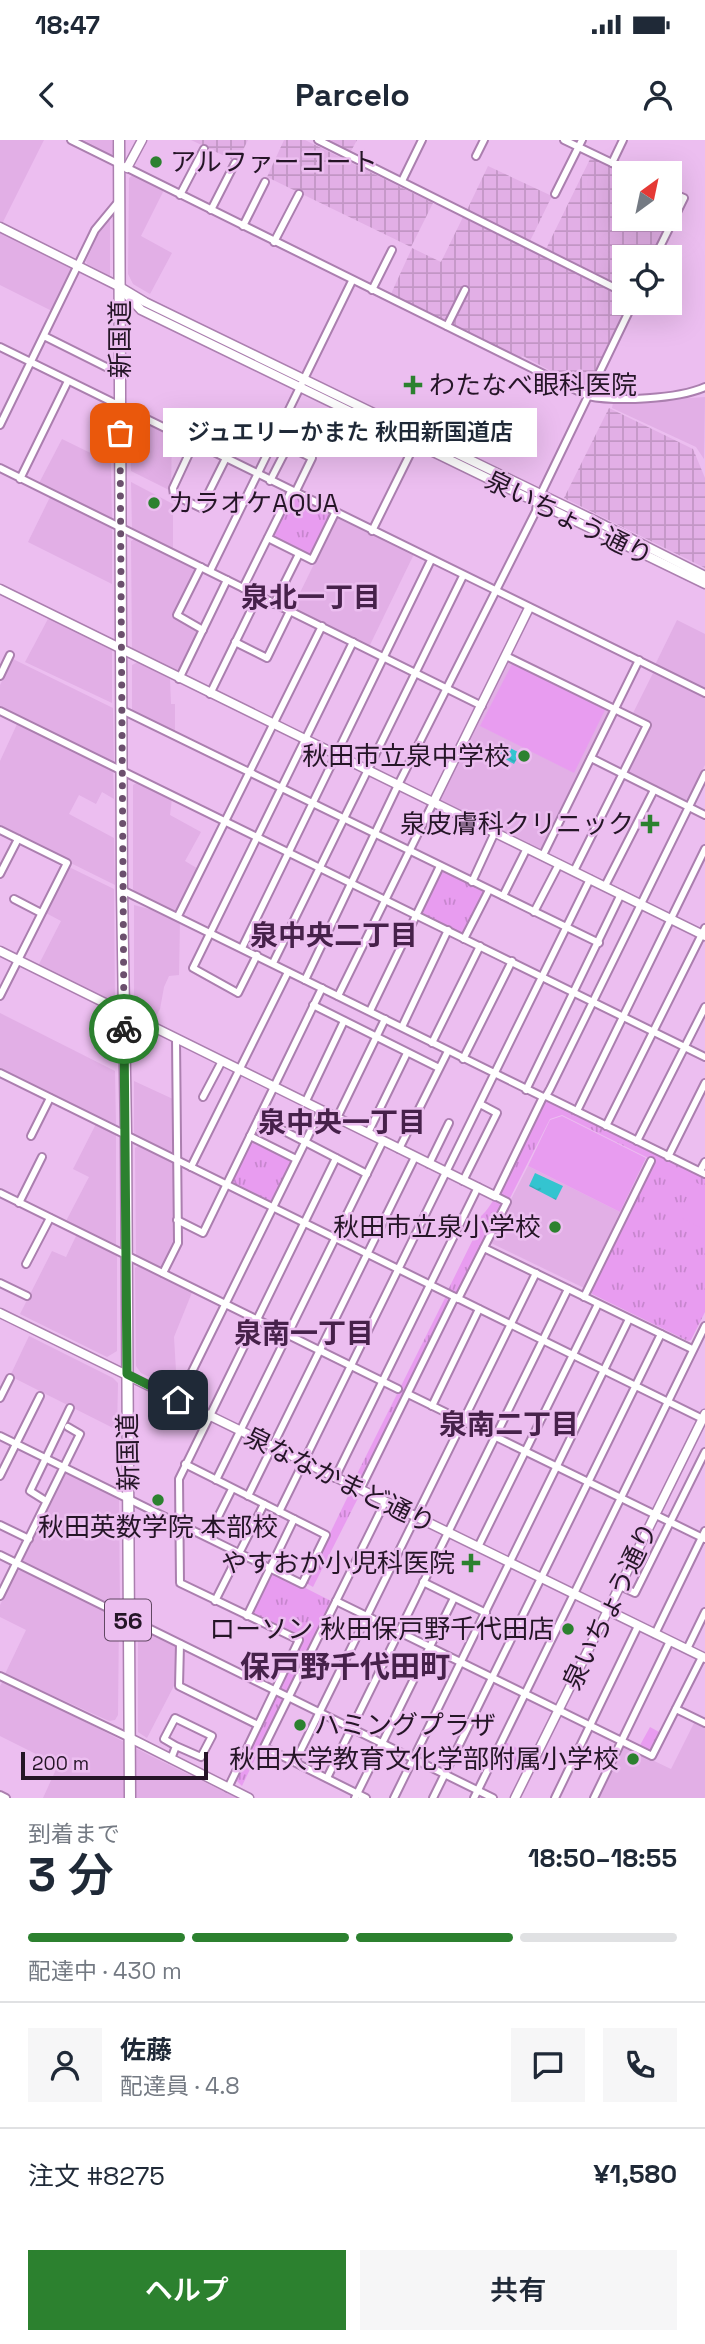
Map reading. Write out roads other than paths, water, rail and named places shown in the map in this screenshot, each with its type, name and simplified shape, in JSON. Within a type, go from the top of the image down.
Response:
[{"type":"main road","name":"新国道","points":[[119,140],[123,166],[119,201],[130,1798]]},
{"type":"street","points":[[71,140],[588,396],[606,400],[690,394],[705,387]]},
{"type":"street","points":[[123,166],[142,140]]},
{"type":"street","points":[[318,140],[612,286]]},
{"type":"street","points":[[402,181],[422,140]]},
{"type":"street","points":[[476,156],[484,140]]},
{"type":"street","points":[[564,140],[580,144],[612,163]]},
{"type":"street","points":[[613,161],[623,140]]},
{"type":"street","points":[[555,194],[580,144]]},
{"type":"street","points":[[180,195],[204,149]]},
{"type":"street","points":[[211,210],[235,163]]},
{"type":"street","points":[[243,226],[265,182]]},
{"type":"street","points":[[274,242],[299,194]]},
{"type":"street","points":[[0,425],[100,222],[119,201]]},
{"type":"street","name":"泉いちょう通り","points":[[0,226],[121,287],[141,310],[303,384],[705,576]]},
{"type":"street","points":[[372,290],[392,250]]},
{"type":"street","points":[[210,571],[352,281]]},
{"type":"street","points":[[447,326],[465,290]]},
{"type":"street","points":[[305,980],[398,785],[536,511],[539,498],[628,315]]},
{"type":"street","points":[[44,336],[110,369],[120,370]]},
{"type":"street","points":[[0,347],[705,693]]},
{"type":"street","points":[[20,479],[68,381]]},
{"type":"street","points":[[372,531],[417,439]]},
{"type":"street","points":[[194,443],[173,488],[174,495],[201,508],[226,458]]},
{"type":"street","points":[[243,588],[312,458],[288,446],[270,481]]},
{"type":"street","points":[[0,468],[482,706]]},
{"type":"street","name":"泉いちょう通り","points":[[539,498],[705,584]]},
{"type":"street","points":[[268,538],[312,560],[335,513]]},
{"type":"street","points":[[274,604],[299,554]]},
{"type":"street","points":[[242,948],[431,560]]},
{"type":"street","points":[[201,567],[177,615],[203,630]]},
{"type":"street","points":[[273,963],[463,576]]},
{"type":"street","points":[[179,678],[227,580]]},
{"type":"street","points":[[0,589],[670,919],[704,933],[606,1126]]},
{"type":"street","points":[[210,694],[258,596]]},
{"type":"street","points":[[338,996],[529,608]]},
{"type":"street","points":[[235,642],[267,658],[290,611]]},
{"type":"street","points":[[178,916],[322,626]]},
{"type":"street","points":[[257,956],[238,993],[193,968],[353,642]]},
{"type":"street","points":[[0,676],[10,655]]},
{"type":"street","points":[[506,656],[647,725],[574,871]]},
{"type":"street","points":[[543,855],[639,660]]},
{"type":"street","points":[[122,710],[599,943]]},
{"type":"street","points":[[1,713],[705,1057]]},
{"type":"street","points":[[590,758],[705,815]]},
{"type":"street","points":[[495,1196],[705,774]]},
{"type":"street","points":[[605,886],[654,790]]},
{"type":"street","points":[[0,830],[67,863],[0,996]]},
{"type":"street","points":[[472,881],[495,832]]},
{"type":"street","points":[[0,874],[18,839]]},
{"type":"street","points":[[503,896],[527,848]]},
{"type":"street","points":[[577,1111],[705,849]]},
{"type":"street","points":[[534,912],[559,864]]},
{"type":"street","points":[[370,1011],[440,866]]},
{"type":"street","points":[[279,1512],[590,879]]},
{"type":"street","points":[[122,890],[526,1090],[577,1111],[703,1173],[705,1162]]},
{"type":"street","points":[[464,939],[489,890]]},
{"type":"street","points":[[526,1090],[621,894]]},
{"type":"street","points":[[14,899],[41,913]]},
{"type":"street","points":[[402,1027],[448,930]]},
{"type":"street","points":[[432,1043],[480,946]]},
{"type":"street","points":[[0,951],[507,1202],[360,1490]]},
{"type":"street","points":[[463,1059],[512,961]]},
{"type":"street","points":[[191,1167],[288,972]]},
{"type":"street","points":[[177,1220],[203,1233],[322,988]]},
{"type":"street","points":[[313,1005],[439,1068]]},
{"type":"street","points":[[637,1141],[705,1007]]},
{"type":"street","points":[[337,1118],[385,1019]]},
{"type":"street","points":[[305,1102],[344,1021]]},
{"type":"street","points":[[163,1273],[178,1243],[176,1039]]},
{"type":"street","points":[[399,1149],[448,1051]]},
{"type":"street","points":[[368,1133],[407,1053]]},
{"type":"street","points":[[203,1097],[222,1061]]},
{"type":"street","points":[[0,1073],[704,1418]]},
{"type":"street","points":[[668,1157],[705,1083]]},
{"type":"street","points":[[31,1136],[50,1098]]},
{"type":"street","points":[[463,1181],[497,1112],[480,1104]]},
{"type":"street","points":[[178,1400],[321,1110]]},
{"type":"street","points":[[258,1118],[367,1174]]},
{"type":"street","points":[[429,1164],[449,1123]]},
{"type":"street","points":[[250,1136],[296,1159]]},
{"type":"street","points":[[216,1480],[383,1141]]},
{"type":"street","points":[[19,1203],[42,1157]]},
{"type":"street","points":[[248,1496],[415,1157]]},
{"type":"street","points":[[228,1788],[299,1640],[180,1583],[179,1479],[336,1158]]},
{"type":"street","points":[[584,1297],[651,1161]]},
{"type":"street","points":[[335,1478],[478,1187]]},
{"type":"street","points":[[0,1202],[2,1193],[398,1389]]},
{"type":"street","points":[[26,1264],[50,1218]]},
{"type":"street","points":[[484,1248],[692,1349]]},
{"type":"street","points":[[295,1762],[536,1273]]},
{"type":"street","points":[[0,1283],[27,1296]]},
{"type":"street","points":[[327,1778],[568,1289]]},
{"type":"street","points":[[478,1547],[598,1304]]},
{"type":"street","points":[[432,1406],[479,1309]]},
{"type":"street","name":"泉ななかまど通り","points":[[0,1313],[704,1657]]},
{"type":"street","points":[[394,1798],[629,1318]]},
{"type":"street","points":[[474,1798],[705,1326]]},
{"type":"street","points":[[433,1798],[661,1334]]},
{"type":"street","points":[[0,1398],[10,1378]]},
{"type":"street","points":[[408,1394],[654,1515],[704,1536],[655,1634]]},
{"type":"street","points":[[0,1476],[40,1396]]},
{"type":"street","points":[[46,1501],[30,1491],[70,1408]]},
{"type":"street","name":"泉いちょう通り","points":[[515,1798],[704,1418]]},
{"type":"street","points":[[0,1597],[2,1587],[17,1564],[80,1434],[68,1427]]},
{"type":"street","points":[[0,1436],[302,1584],[326,1535],[185,1464]]},
{"type":"street","points":[[620,1586],[635,1593],[705,1452]]},
{"type":"street","points":[[208,1537],[232,1489]]},
{"type":"street","points":[[366,1798],[356,1796],[327,1778],[264,1747],[385,1502]]},
{"type":"street","points":[[215,1601],[264,1504]]},
{"type":"street","points":[[247,1616],[294,1519]]},
{"type":"street","points":[[0,1525],[29,1539]]},
{"type":"street","points":[[0,1555],[494,1798]]},
{"type":"street","points":[[423,1582],[486,1613]]},
{"type":"street","points":[[356,1796],[454,1598]]},
{"type":"street","points":[[336,1601],[652,1756],[704,1657]]},
{"type":"street","points":[[687,1649],[705,1612]]},
{"type":"street","points":[[555,1798],[638,1626]]},
{"type":"street","points":[[594,1798],[670,1641]]},
{"type":"street","points":[[180,1644],[179,1685],[258,1725]]},
{"type":"street","points":[[0,1676],[249,1798]]},
{"type":"street","points":[[676,1709],[705,1723]]},
{"type":"street","points":[[190,1769],[199,1756],[201,1757],[212,1735],[174,1717],[164,1739],[199,1756]]},
{"type":"street","points":[[171,1759],[176,1746]]},
{"type":"street","points":[[0,1795],[6,1798]]},
{"type":"water","points":[[500,743],[520,753],[514,764],[494,753]]},
{"type":"water","points":[[535,1173],[563,1186],[556,1200],[529,1186]]},
{"type":"place","name":"アルファーコート","points":[[156,162]]},
{"type":"place","name":"わたなべ眼科医院","points":[[413,385]]},
{"type":"place","name":"ジュエリーかまた 秋田新国道店","points":[[120,433]]},
{"type":"place","name":"カラオケAQUA","points":[[154,503]]},
{"type":"place","name":"秋田市立泉中学校","points":[[524,756]]},
{"type":"place","name":"泉皮膚科クリニック","points":[[650,824]]},
{"type":"place","name":"秋田市立泉小学校","points":[[555,1227]]},
{"type":"place","name":"秋田英数学院 本部校","points":[[158,1500]]},
{"type":"place","name":"やすおか小児科医院","points":[[471,1563]]},
{"type":"place","name":"ローソン 秋田保戸野千代田店","points":[[568,1629]]},
{"type":"place","name":"ハミングプラザ","points":[[300,1725]]},
{"type":"place","name":"秋田大学教育文化学部附属小学校","points":[[633,1759]]},
{"type":"district","name":"泉北一丁目","points":[[311,597]]},
{"type":"district","name":"泉中央二丁目","points":[[334,935]]},
{"type":"district","name":"泉中央一丁目","points":[[342,1122]]},
{"type":"district","name":"泉南一丁目","points":[[304,1333]]},
{"type":"district","name":"泉南二丁目","points":[[509,1424]]},
{"type":"district","name":"保戸野千代田町","points":[[345,1666]]}]
